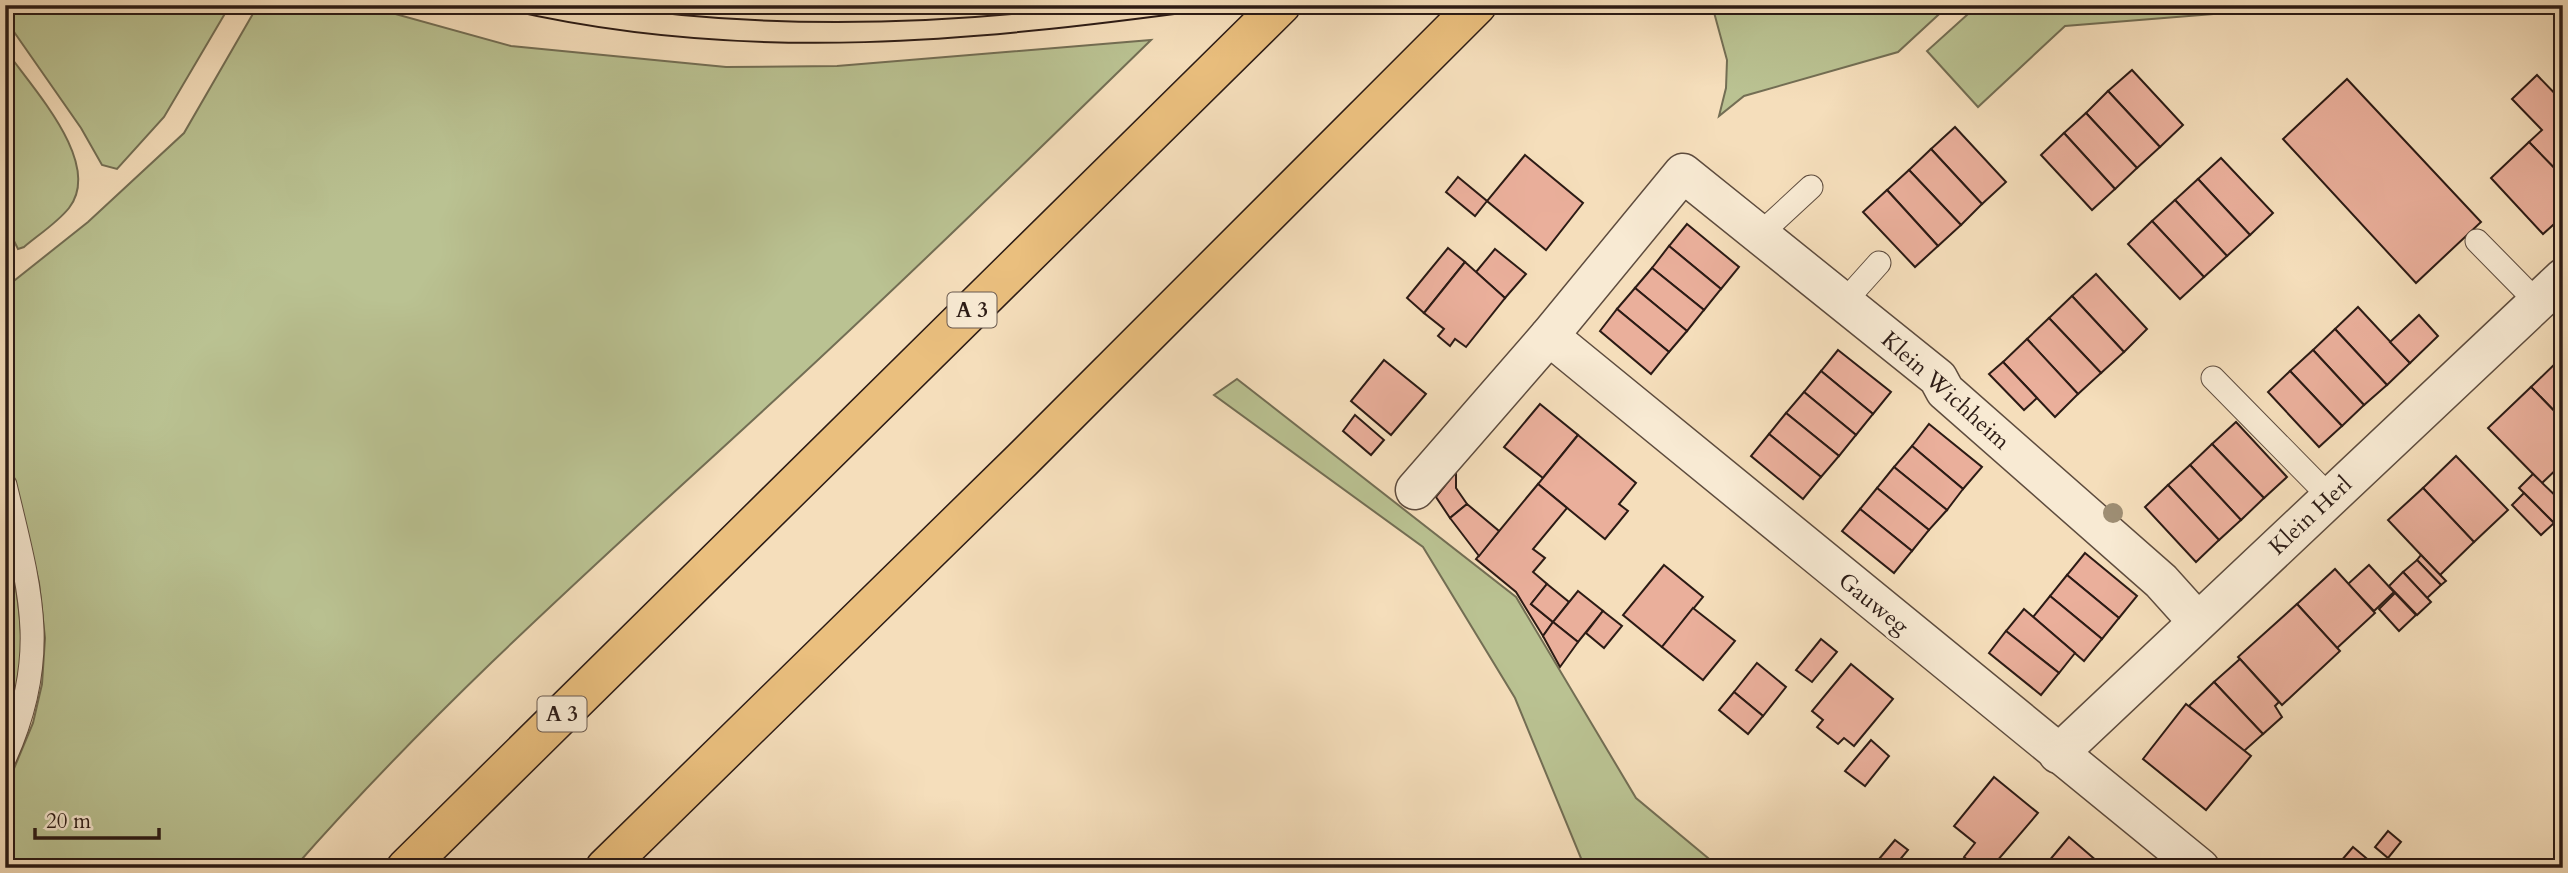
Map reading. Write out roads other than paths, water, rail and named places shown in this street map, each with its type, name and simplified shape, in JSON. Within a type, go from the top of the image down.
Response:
[{"type":"highway","name":"A 3","points":[[406,868],[1281,5]]},
{"type":"highway","points":[[605,868],[1021,460],[1477,5]]},
{"type":"street","name":"Klein Wichheim","points":[[1549,336],[1683,173],[1938,377],[1945,391],[2161,581],[2197,621]]},
{"type":"street","name":"Klein Herl","points":[[2058,754],[2550,290]]},
{"type":"street","points":[[1415,490],[1549,336]]},
{"type":"street","name":"Gauweg","points":[[1549,336],[2200,868]]},
{"type":"lane","points":[[1762,237],[1771,224],[1811,187]]},
{"type":"lane","points":[[2477,240],[2550,290]]},
{"type":"lane","points":[[1844,302],[1879,262]]},
{"type":"lane","points":[[2213,379],[2330,497]]},
{"type":"lane","points":[[5,485],[28,584],[33,639],[31,682],[22,721],[5,757]]},
{"type":"tram line","points":[[488,5],[583,25],[678,37],[771,42],[865,42],[958,37],[1052,29],[1242,5]]},
{"type":"tram line","points":[[600,5],[724,19],[786,22],[909,21],[1095,5]]}]
